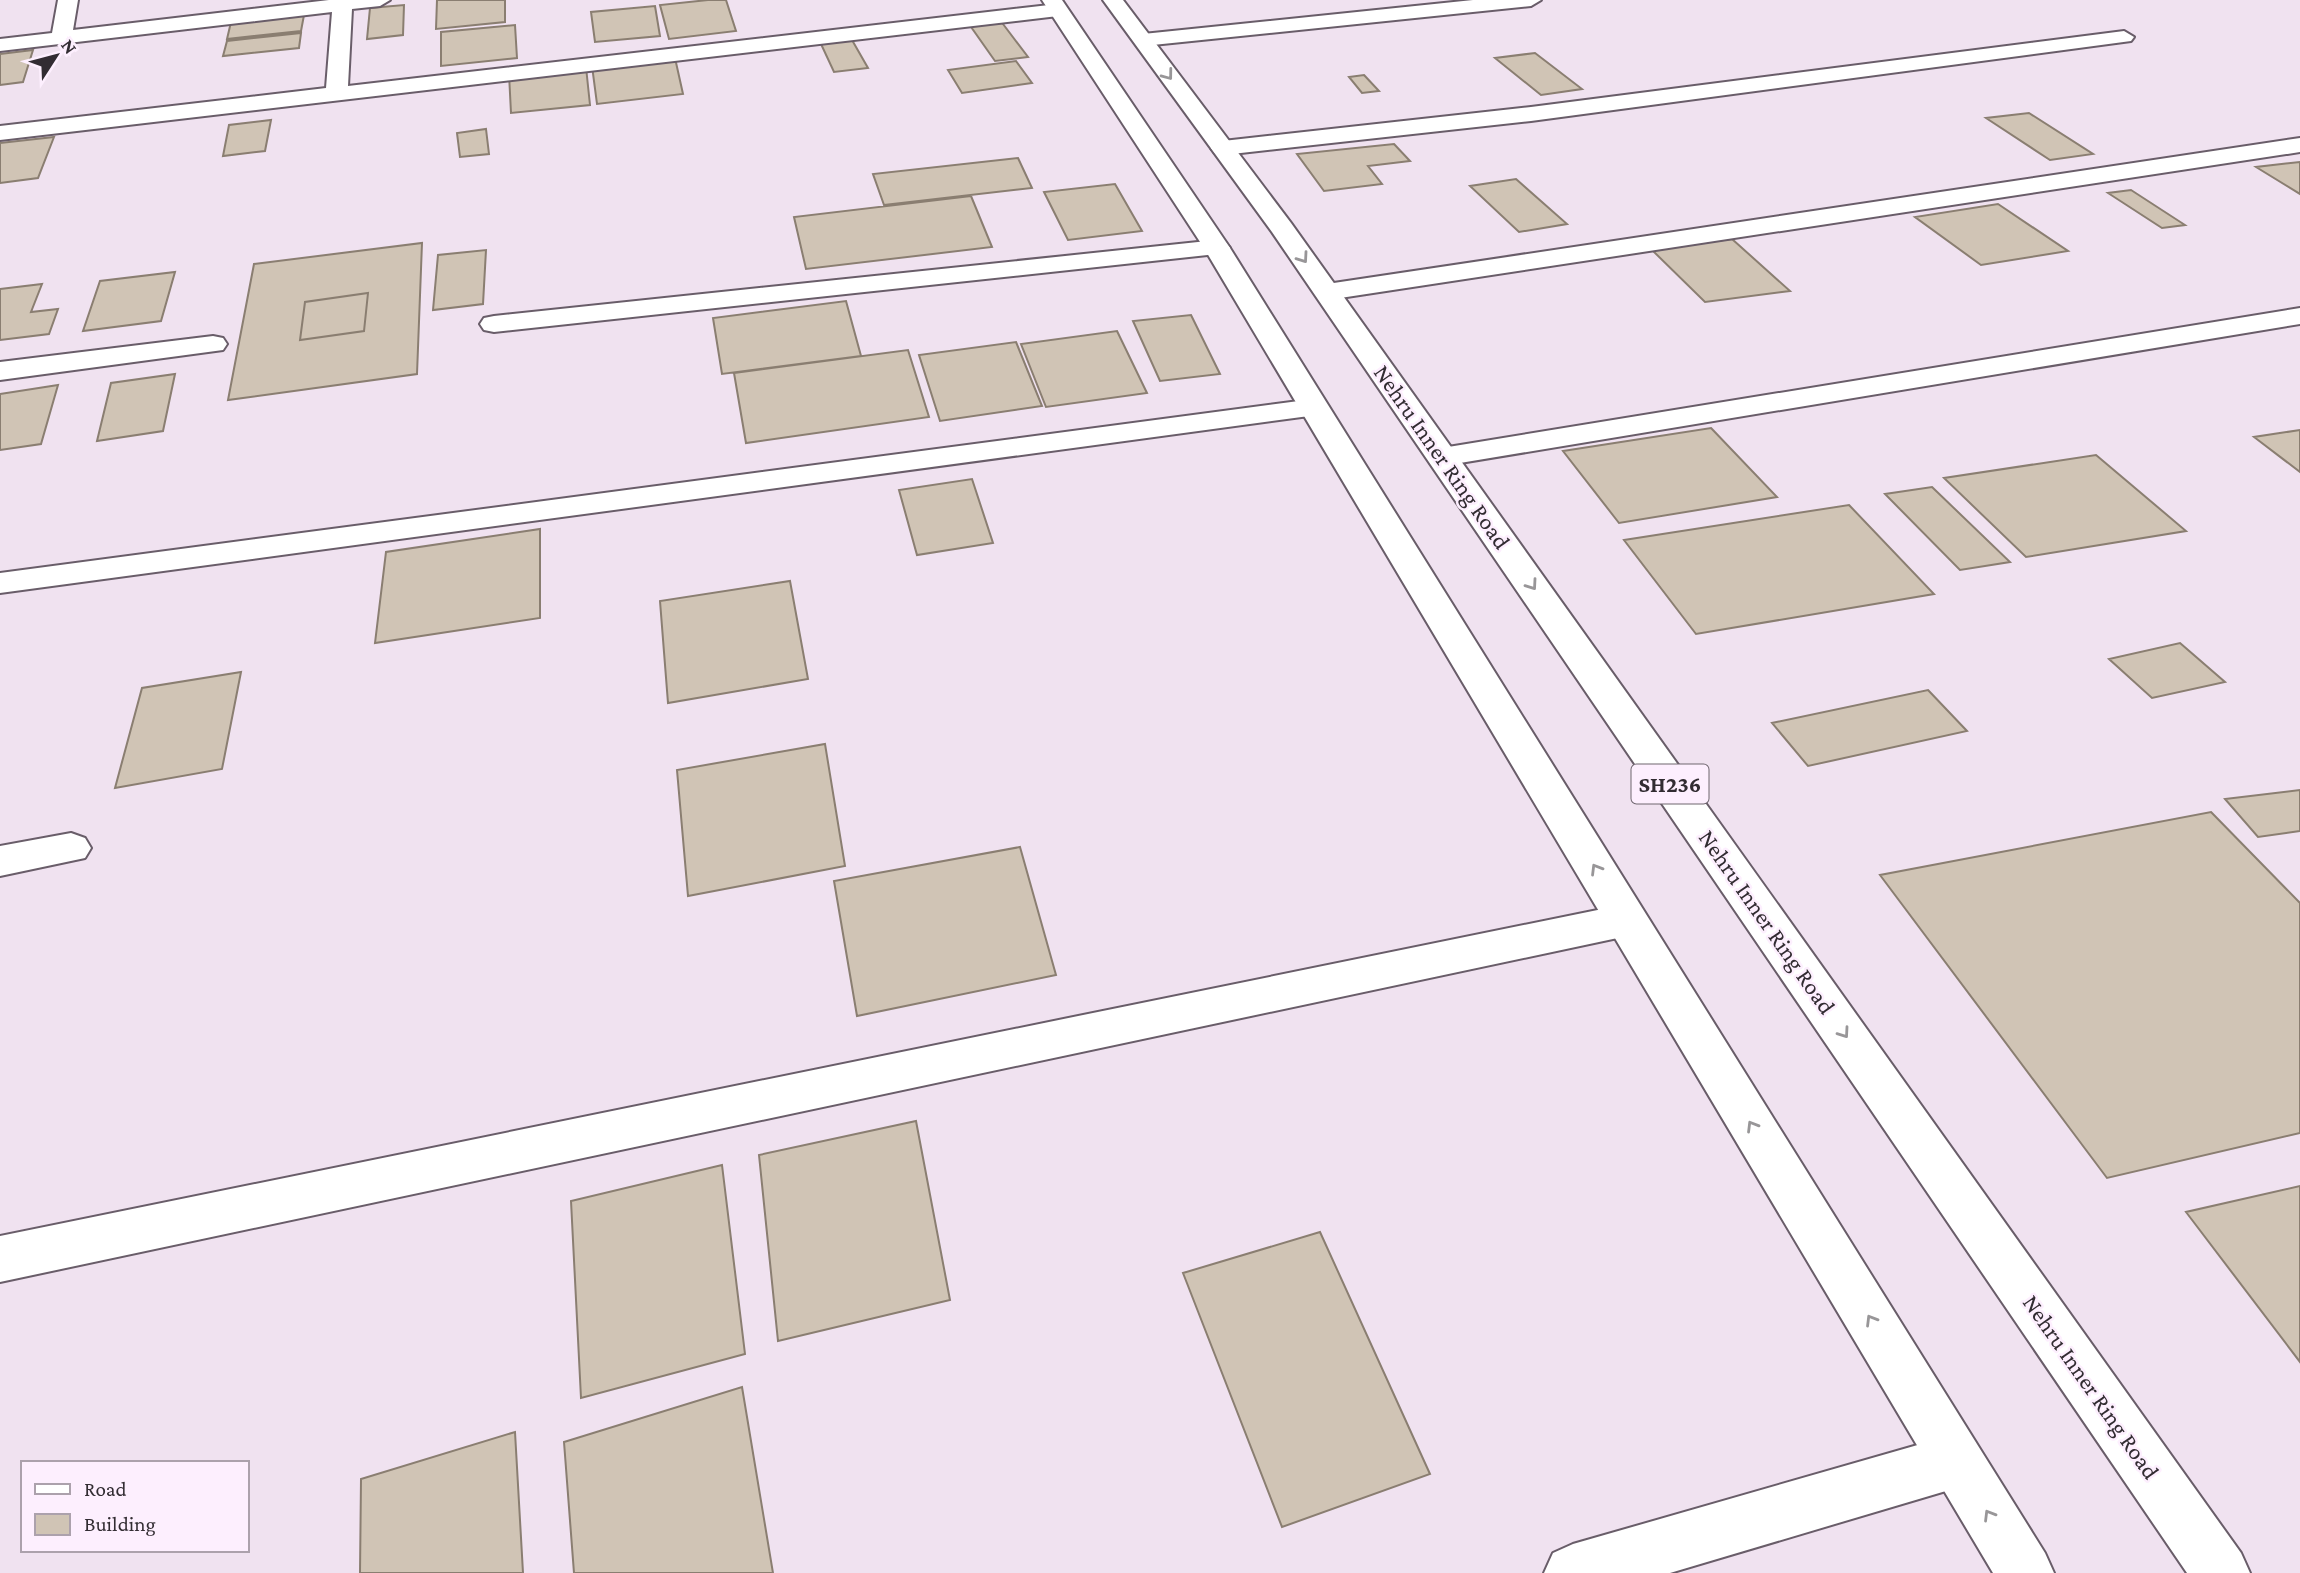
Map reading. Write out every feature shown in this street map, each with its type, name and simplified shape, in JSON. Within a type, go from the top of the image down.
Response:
[{"type":"street","points":[[62,37],[68,0]]},
{"type":"street","points":[[0,45],[380,0]]},
{"type":"street","name":"Nehru Inner Ring Road","points":[[1113,0],[1327,292],[2221,1573]]},
{"type":"street","points":[[1143,40],[1531,0]]},
{"type":"street","points":[[337,93],[342,5]]},
{"type":"street","points":[[0,133],[1055,5],[1217,248],[2025,1573]]},
{"type":"street","points":[[1223,148],[1411,125],[1531,114],[2124,37]]},
{"type":"street","points":[[1327,292],[2300,145]]},
{"type":"street","points":[[494,324],[1217,248]]},
{"type":"street","points":[[1442,457],[2300,316]]},
{"type":"street","points":[[0,371],[213,344]]},
{"type":"street","points":[[0,583],[1314,408]]},
{"type":"street","points":[[0,862],[71,848]]},
{"type":"street","points":[[0,1259],[1627,920]]},
{"type":"street","points":[[1573,1573],[1956,1461]]},
{"type":"building","points":[[437,0],[505,0],[505,22],[436,29]]},
{"type":"building","points":[[726,0],[736,31],[669,39],[660,5]]},
{"type":"building","points":[[404,5],[403,35],[367,39],[370,8]]},
{"type":"building","points":[[655,6],[660,36],[595,42],[591,12]]},
{"type":"building","points":[[304,15],[301,31],[227,39],[231,22]]},
{"type":"building","points":[[1000,20],[1028,57],[995,61],[969,24]]},
{"type":"building","points":[[515,25],[517,58],[441,66],[441,32]]},
{"type":"building","points":[[301,33],[299,48],[223,56],[227,41]]},
{"type":"building","points":[[852,40],[868,68],[834,72],[821,44]]},
{"type":"building","points":[[33,50],[23,82],[0,85],[0,54]]},
{"type":"building","points":[[1535,53],[1582,89],[1541,95],[1495,58]]},
{"type":"building","points":[[675,58],[683,94],[597,104],[592,66]]},
{"type":"building","points":[[1016,61],[1032,83],[962,93],[948,70]]},
{"type":"building","points":[[586,67],[590,105],[511,113],[509,74]]},
{"type":"building","points":[[1364,75],[1379,91],[1362,93],[1349,77]]},
{"type":"building","points":[[2029,113],[2093,154],[2050,160],[1986,118]]},
{"type":"building","points":[[271,120],[265,151],[223,156],[229,125]]},
{"type":"building","points":[[486,129],[489,154],[460,157],[457,133]]},
{"type":"building","points":[[54,137],[38,178],[0,183],[0,143]]},
{"type":"building","points":[[1394,144],[1410,161],[1368,166],[1382,184],[1324,191],[1297,154]]},
{"type":"building","points":[[1018,158],[1032,188],[884,205],[873,174]]},
{"type":"building","points":[[2300,162],[2300,194],[2256,167]]},
{"type":"building","points":[[1516,179],[1567,224],[1519,232],[1470,186]]},
{"type":"building","points":[[1115,184],[1142,231],[1068,240],[1044,192]]},
{"type":"building","points":[[2131,190],[2185,225],[2162,228],[2108,193]]},
{"type":"building","points":[[971,196],[992,247],[806,269],[794,217]]},
{"type":"building","points":[[1998,204],[2068,251],[1981,265],[1915,217]]},
{"type":"building","points":[[1732,239],[1790,291],[1705,302],[1651,249]]},
{"type":"building","points":[[422,243],[417,374],[228,400],[254,264]],"holes":[[[368,293],[364,331],[300,340],[305,302]]]},
{"type":"building","points":[[486,250],[483,304],[433,310],[438,255]]},
{"type":"building","points":[[175,272],[161,321],[83,331],[100,281]]},
{"type":"building","points":[[42,284],[31,312],[58,309],[49,334],[0,340],[0,289]]},
{"type":"building","points":[[368,293],[364,331],[300,340],[305,302]]},
{"type":"building","points":[[846,301],[861,356],[722,374],[713,318]]},
{"type":"building","points":[[1191,315],[1220,374],[1160,381],[1133,321]]},
{"type":"building","points":[[1117,331],[1147,393],[1046,407],[1021,344]]},
{"type":"building","points":[[1016,342],[1042,406],[940,421],[919,355]]},
{"type":"building","points":[[908,350],[929,417],[746,443],[734,373]]},
{"type":"building","points":[[175,374],[163,431],[97,441],[111,383]]},
{"type":"building","points":[[58,385],[41,444],[0,450],[0,394]]},
{"type":"building","points":[[1711,428],[1777,497],[1619,523],[1563,451]]},
{"type":"building","points":[[2300,430],[2300,472],[2254,437]]},
{"type":"building","points":[[2096,455],[2186,531],[2026,557],[1944,478]]},
{"type":"building","points":[[972,479],[993,543],[917,555],[899,490]]},
{"type":"building","points":[[1932,487],[2010,562],[1960,570],[1885,494]]},
{"type":"building","points":[[1849,505],[1934,594],[1696,634],[1624,540]]},
{"type":"building","points":[[540,529],[540,618],[375,643],[386,552]]},
{"type":"building","points":[[790,581],[808,679],[668,703],[660,601]]},
{"type":"building","points":[[2180,643],[2225,682],[2152,698],[2109,659]]},
{"type":"building","points":[[241,672],[222,769],[115,788],[142,688]]},
{"type":"building","points":[[1928,690],[1967,731],[1808,766],[1772,723]]},
{"type":"building","points":[[825,744],[845,866],[688,896],[677,770]]},
{"type":"building","points":[[2300,790],[2300,831],[2258,837],[2225,799]]},
{"type":"building","points":[[2211,812],[2300,903],[2300,1133],[2107,1178],[1880,875]]},
{"type":"building","points":[[1020,847],[1056,975],[857,1016],[834,881]]},
{"type":"building","points":[[916,1121],[950,1300],[778,1341],[759,1155]]},
{"type":"building","points":[[722,1165],[745,1354],[581,1398],[571,1201]]},
{"type":"building","points":[[2300,1186],[2300,1362],[2186,1212]]},
{"type":"building","points":[[1320,1232],[1430,1474],[1282,1527],[1183,1273]]},
{"type":"building","points":[[742,1387],[773,1573],[574,1573],[564,1442]]},
{"type":"building","points":[[515,1432],[523,1573],[360,1573],[361,1479]]}]
